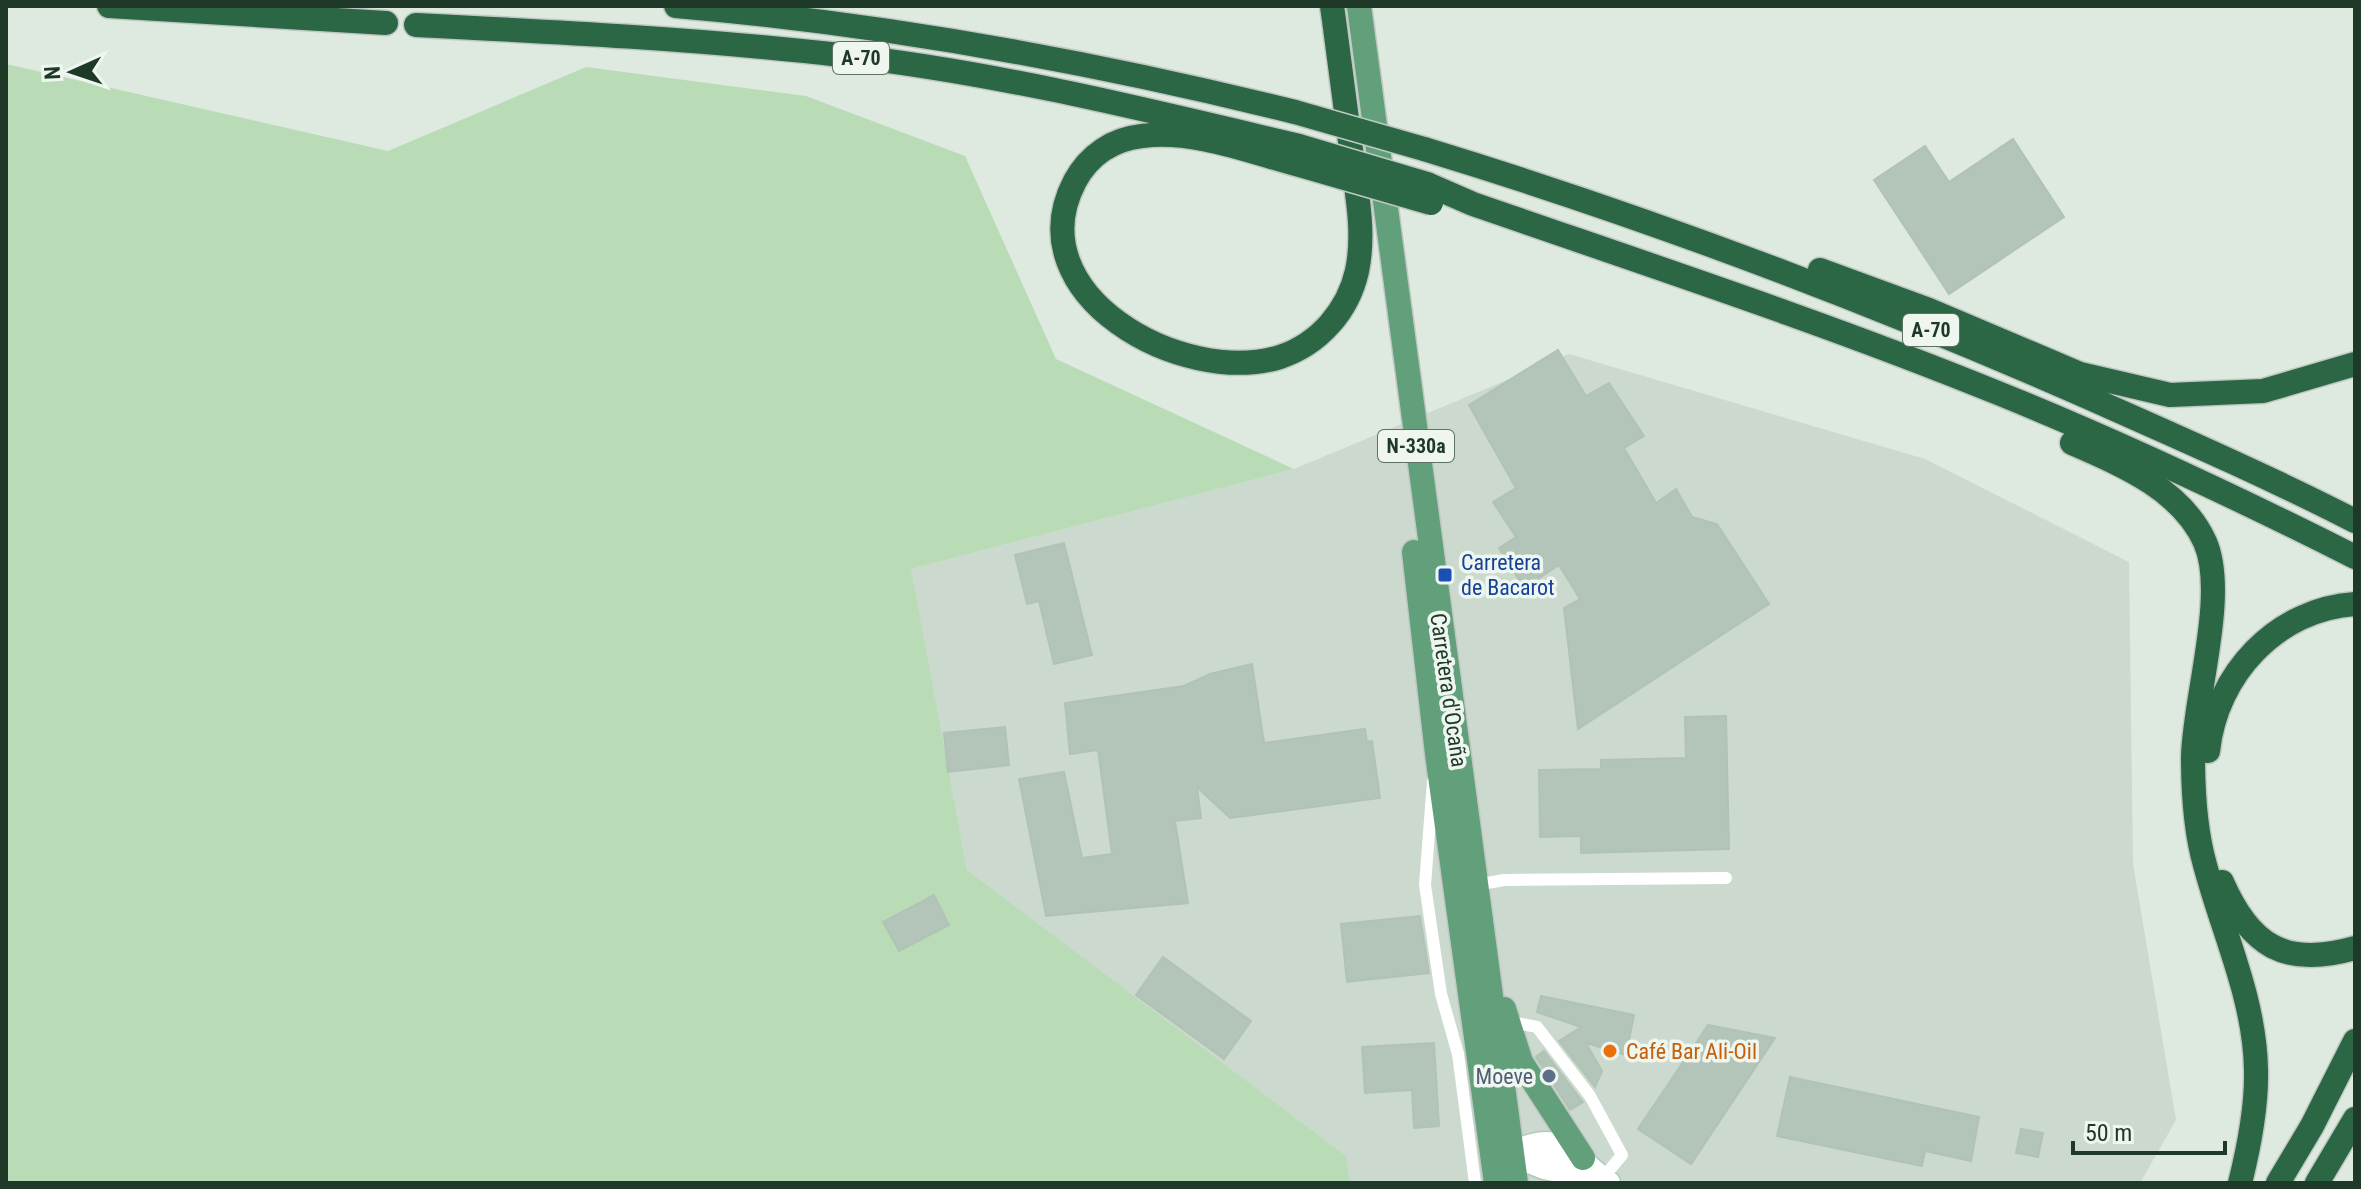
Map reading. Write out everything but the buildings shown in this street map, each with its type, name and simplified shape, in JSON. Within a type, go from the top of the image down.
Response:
[{"type":"highway","points":[[109,6],[386,23]]},
{"type":"highway","name":"A-70","points":[[676,6],[935,36],[1092,64],[1295,112],[1494,170],[1692,238],[1976,348],[2187,441],[2355,521]]},
{"type":"highway","points":[[1301,156],[1166,135],[1119,140],[1101,151],[1081,171],[1068,195],[1063,219],[1066,249],[1076,277],[1095,303],[1128,332],[1159,347],[1203,360],[1270,360],[1294,352],[1319,336],[1338,314],[1352,290],[1362,235],[1332,6]]},
{"type":"highway","name":"A-70","points":[[416,25],[635,36],[842,55],[1069,93],[1301,156],[1473,204],[1786,312],[1996,392],[2178,471],[2355,557]]},
{"type":"highway","points":[[1494,170],[1610,193],[1929,310],[2080,374],[2121,385],[2170,395],[2227,394],[2289,385],[2355,364]]},
{"type":"highway","points":[[1936,371],[1983,403],[2131,469],[2169,496],[2193,520],[2206,545],[2211,572],[2210,615],[2194,747],[2193,789],[2204,862],[2245,995],[2253,1034],[2256,1070],[2254,1108],[2240,1183]]},
{"type":"highway","points":[[2355,604],[2331,605],[2307,615],[2275,632],[2249,656],[2219,703],[2210,734],[2206,790],[2212,849],[2220,878],[2247,930],[2268,945],[2289,953],[2312,956],[2355,948]]},
{"type":"highway","points":[[2278,1183],[2312,1126],[2355,1041]]},
{"type":"highway","points":[[2317,1183],[2355,1119]]},
{"type":"main road","name":"Carretera d'Ocaña","points":[[1342,6],[1404,456],[1437,754],[1496,1183]]},
{"type":"main road","name":"Carretera d'Ocaña","points":[[1359,6],[1516,1183]]},
{"type":"main road","points":[[1443,791],[1463,862],[1500,1140],[1512,1154],[1504,1169],[1506,1183]]},
{"type":"main road","points":[[1476,885],[1507,1021],[1532,1083],[1583,1158]]},
{"type":"street","points":[[1512,1154],[1535,1144],[1570,1150],[1583,1158],[1603,1182]]},
{"type":"street","points":[[1512,1154],[1544,1167],[1603,1182]]},
{"type":"lane","points":[[1437,754],[1428,806],[1425,885],[1441,994],[1458,1054],[1475,1183]]},
{"type":"lane","points":[[1476,885],[1504,880],[1726,878]]},
{"type":"lane","points":[[1507,1021],[1537,1027],[1590,1096],[1622,1155],[1603,1182]]},
{"type":"shaded area","points":[[1569,354],[1925,459],[2129,562],[2133,864],[2176,1120],[2140,1183],[1350,1183],[1345,1156],[967,870],[910,569],[1294,469]]},
{"type":"green space","points":[[6,64],[388,151],[586,67],[806,96],[965,156],[1056,359],[1294,469],[911,569],[967,870],[1346,1156],[1350,1183],[6,1183]]},
{"type":"place","name":"Carretera de Bacarot","points":[[1445,575]]},
{"type":"place","name":"Café Bar Ali-Oil","points":[[1610,1051]]},
{"type":"place","name":"Moeve","points":[[1549,1076]]}]
